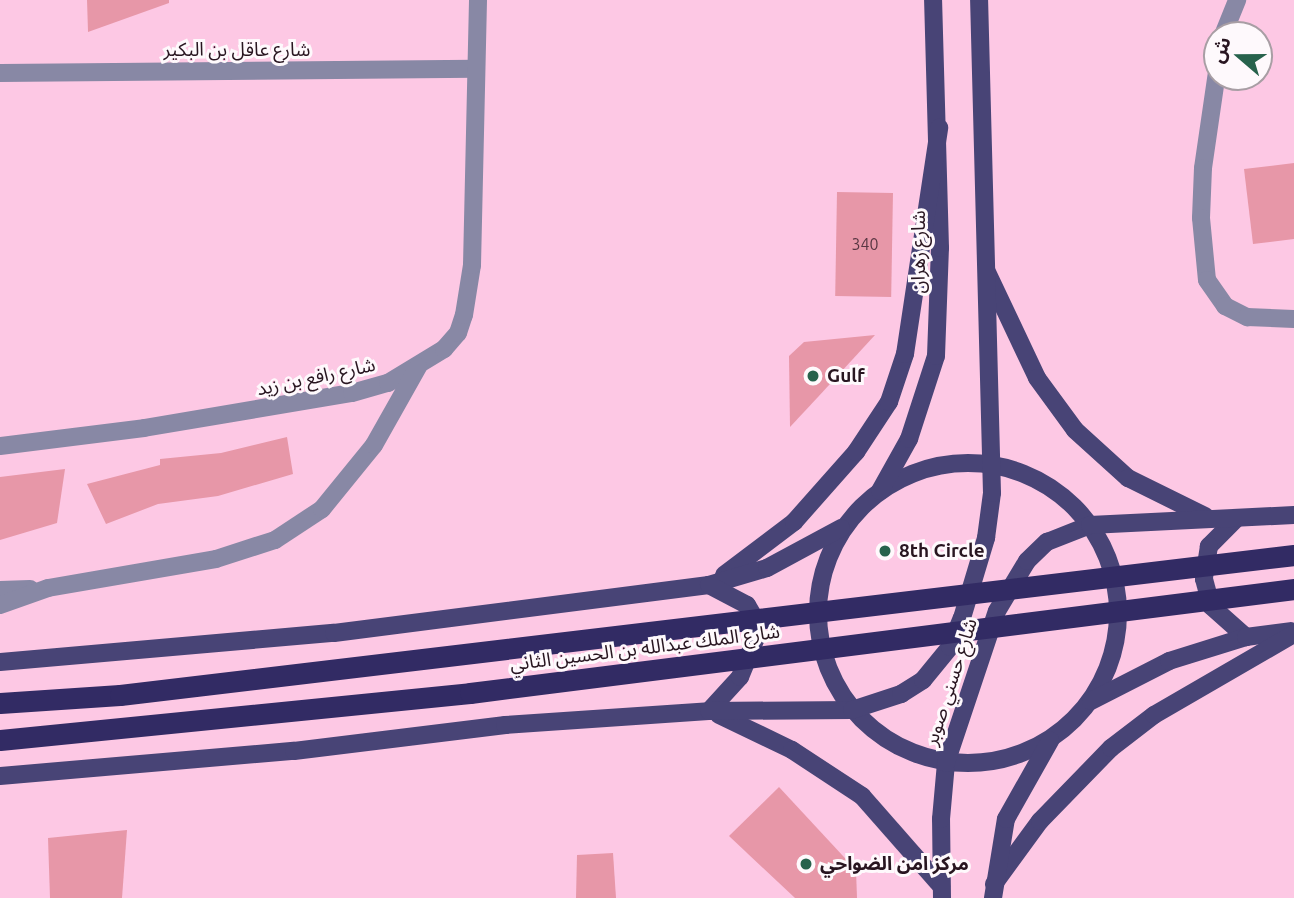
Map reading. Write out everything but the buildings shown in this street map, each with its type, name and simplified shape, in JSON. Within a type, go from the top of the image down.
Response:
[{"type":"highway","name":"شارع الملك عبدالله بن الحسين الثاني","points":[[0,703],[120,695],[1294,555]]},
{"type":"highway","name":"شارع الملك عبدالله بن الحسين الثاني","points":[[0,740],[457,694],[1294,589]]},
{"type":"main road","name":"شارع زهران","points":[[880,491],[909,439],[936,356],[940,314],[939,128],[933,0]]},
{"type":"main road","points":[[0,776],[294,751],[505,725],[709,711],[852,710],[912,688],[939,665],[950,647],[986,538],[993,463],[982,260],[979,0]]},
{"type":"main road","points":[[709,584],[794,522],[856,452],[889,402],[905,354],[939,128]]},
{"type":"main road","points":[[982,260],[1037,378],[1075,430],[1128,478],[1211,519]]},
{"type":"main road","points":[[0,662],[334,633],[709,584],[767,568],[847,524],[880,491],[910,474],[943,465],[993,463],[1018,469],[1056,491],[1090,525],[1113,574],[1118,619],[1109,663],[1088,703]]},
{"type":"main road","name":"شارع حسني صوبر","points":[[941,892],[946,762],[989,634],[1012,583],[1047,542],[1090,525],[1294,515]]},
{"type":"main road","points":[[1237,518],[1209,546],[1204,579],[1211,606],[1246,638]]},
{"type":"main road","points":[[847,524],[826,564],[818,620],[831,674],[852,710],[900,747],[946,762],[992,761],[1025,752],[1054,736]]},
{"type":"main road","points":[[709,584],[747,605],[754,617],[756,638],[740,677],[709,711]]},
{"type":"main road","points":[[993,891],[1006,819],[1016,794],[1054,736],[1088,703],[1144,671],[1246,638],[1294,632]]},
{"type":"main road","points":[[993,891],[1040,821],[1111,748],[1154,715],[1294,632]]},
{"type":"main road","points":[[709,711],[792,750],[862,796],[941,892]]},
{"type":"street","name":"شارع رافع بن زيد","points":[[0,446],[275,408],[388,383],[418,367],[458,333],[469,293],[478,0]]},
{"type":"street","points":[[1229,21],[1237,0]]},
{"type":"street","name":"شارع عاقل بن البكير","points":[[0,73],[475,69]]},
{"type":"street","points":[[1214,91],[1202,181],[1207,279],[1225,306],[1247,317],[1294,319]]},
{"type":"street","points":[[0,590],[48,588],[216,559],[275,540],[322,509],[374,445],[418,367]]},
{"type":"street","points":[[0,605],[48,588]]},
{"type":"place","name":"Gulf","points":[[813,376]]},
{"type":"place","name":"8th Circle","points":[[885,551]]},
{"type":"place","name":"مركز امن الضواحي","points":[[806,864]]}]
